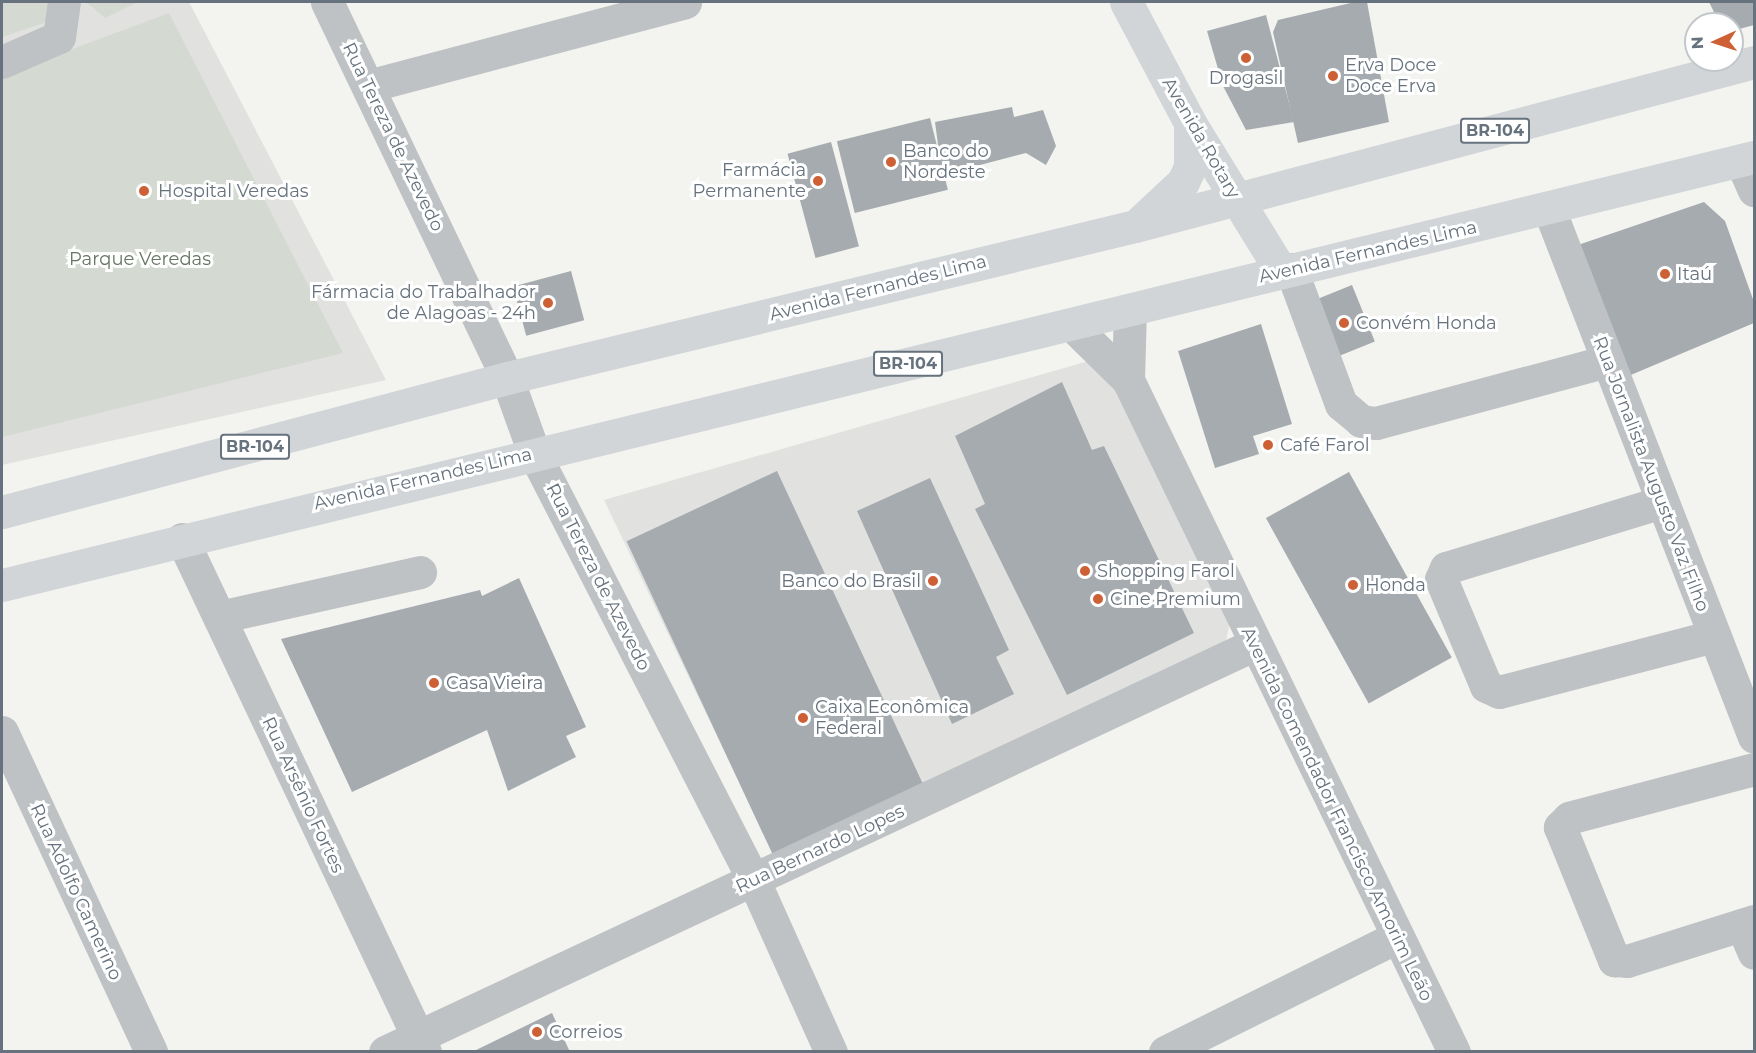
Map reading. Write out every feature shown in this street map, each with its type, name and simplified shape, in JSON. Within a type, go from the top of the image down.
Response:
[{"type":"main road","name":"Avenida Rotary","points":[[1126,2],[1190,123],[1236,199],[1286,270]]},
{"type":"main road","name":"Avenida Fernandes Lima","points":[[2,512],[507,378],[1135,226],[1755,62]]},
{"type":"main road","points":[[1135,226],[1183,182],[1190,167],[1190,123]]},
{"type":"main road","name":"Avenida Fernandes Lima","points":[[2,585],[534,453],[1072,325],[1286,270],[1549,209],[1748,159]]},
{"type":"street","points":[[2,62],[59,37],[64,2]]},
{"type":"street","name":"Rua Tereza de Azevedo","points":[[327,2],[507,378],[534,453],[754,881],[831,1052]]},
{"type":"street","points":[[368,86],[685,2]]},
{"type":"street","points":[[1748,159],[1755,190]]},
{"type":"street","name":"Rua Jornalista Augusto Vaz Filho","points":[[1549,209],[1755,737]]},
{"type":"street","points":[[1286,270],[1341,404],[1361,421],[1376,423],[1608,361]]},
{"type":"street","name":"Avenida Comendador Francisco Amorim Leão","points":[[1128,380],[1130,310]]},
{"type":"street","name":"Avenida Comendador Francisco Amorim Leão","points":[[1072,325],[1128,380],[1395,938],[1454,1052]]},
{"type":"street","points":[[1662,502],[1443,571],[1441,579],[1486,686],[1499,692],[1714,636]]},
{"type":"street","name":"Rua Arsênio Fortes","points":[[182,539],[421,1044]]},
{"type":"street","points":[[219,617],[420,572]]},
{"type":"street","name":"Rua Bernardo Lopes","points":[[385,1052],[421,1044],[754,881],[1255,644]]},
{"type":"street","name":"Rua Adolfo Camerino","points":[[2,732],[151,1052]]},
{"type":"street","points":[[1750,933],[1619,962],[1611,957],[1561,824],[1755,769]]},
{"type":"street","points":[[1165,1052],[1395,938]]},
{"type":"shaded area","name":"Parque Veredas","points":[[2,2],[189,2],[386,380],[2,465]]},
{"type":"shaded area","points":[[1099,358],[1230,621],[1224,651],[780,868],[604,500]]},
{"type":"green space","points":[[2,2],[61,2],[44,23],[2,37]]},
{"type":"green space","points":[[86,2],[138,2],[105,18]]},
{"type":"green space","name":"Parque Veredas","points":[[169,13],[343,353],[2,437],[2,75]]},
{"type":"building","name":"Erva Doce Doce Erva","points":[[1355,2],[1367,2],[1389,122],[1298,143],[1273,32],[1278,20]]},
{"type":"building","points":[[1709,2],[1754,2],[1754,25],[1744,28],[1744,12],[1714,12]]},
{"type":"building","name":"Drogasil","points":[[1266,15],[1294,122],[1246,130],[1223,86],[1207,31]]},
{"type":"building","points":[[1012,107],[1014,117],[1043,110],[1056,146],[1046,165],[1026,153],[942,175],[935,122]]},
{"type":"building","name":"Banco do Nordeste","points":[[930,118],[948,190],[855,213],[837,141]]},
{"type":"building","name":"Farmácia Permanente","points":[[831,142],[859,246],[815,258],[788,154]]},
{"type":"building","name":"Itaú","points":[[1704,202],[1725,221],[1754,302],[1754,323],[1626,377],[1575,246]]},
{"type":"building","name":"Fármacia do Trabalhador de Alagoas - 24h","points":[[571,271],[584,320],[526,336],[513,287]]},
{"type":"building","name":"Convém Honda","points":[[1352,285],[1375,342],[1334,358],[1311,301]]},
{"type":"building","points":[[1261,324],[1292,424],[1253,436],[1259,454],[1215,468],[1178,351]]},
{"type":"building","name":"Shopping Farol","points":[[1062,382],[1092,450],[1104,446],[1194,633],[1067,695],[975,509],[985,504],[955,436]]},
{"type":"building","name":"Caixa Econômica Federal","points":[[777,471],[925,788],[774,858],[627,541]]},
{"type":"building","name":"Honda","points":[[1349,472],[1452,657],[1369,703],[1266,518]]},
{"type":"building","name":"Banco do Brasil","points":[[930,478],[1009,650],[996,657],[1014,694],[952,724],[857,511]]},
{"type":"building","name":"Casa Vieira","points":[[519,578],[586,727],[566,736],[576,757],[508,791],[487,730],[352,792],[281,639],[480,590],[482,596]]},
{"type":"building","name":"Correios","points":[[552,1013],[570,1052],[472,1052]]},
{"type":"place","name":"Drogasil","points":[[1246,58]]},
{"type":"place","name":"Erva Doce Doce Erva","points":[[1333,76]]},
{"type":"place","name":"Banco do Nordeste","points":[[891,162]]},
{"type":"place","name":"Farmácia Permanente","points":[[818,181]]},
{"type":"place","name":"Hospital Veredas","points":[[144,191]]},
{"type":"place","name":"Itaú","points":[[1665,274]]},
{"type":"place","name":"Fármacia do Trabalhador de Alagoas - 24h","points":[[548,303]]},
{"type":"place","name":"Convém Honda","points":[[1344,323]]},
{"type":"place","name":"Café Farol","points":[[1268,445]]},
{"type":"place","name":"Shopping Farol","points":[[1085,571]]},
{"type":"place","name":"Banco do Brasil","points":[[933,581]]},
{"type":"place","name":"Honda","points":[[1353,585]]},
{"type":"place","name":"Cine Premium","points":[[1098,599]]},
{"type":"place","name":"Casa Vieira","points":[[434,683]]},
{"type":"place","name":"Caixa Econômica Federal","points":[[803,718]]},
{"type":"place","name":"Correios","points":[[537,1032]]}]
